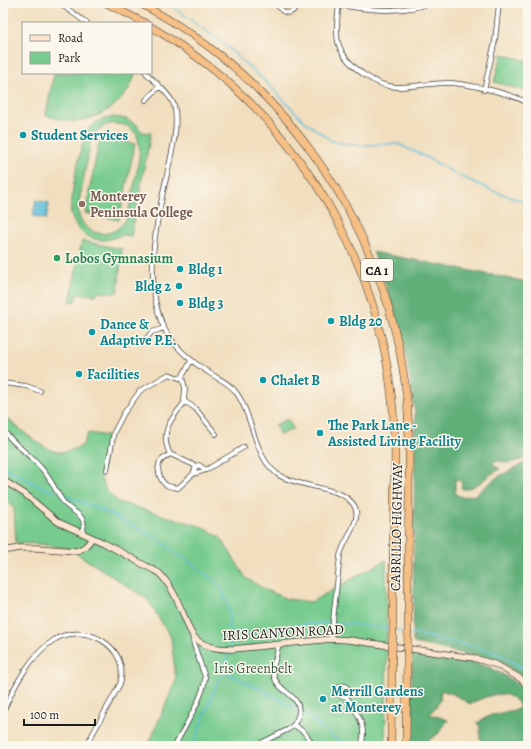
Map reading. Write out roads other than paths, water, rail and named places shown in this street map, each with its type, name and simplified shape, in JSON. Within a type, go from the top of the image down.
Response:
[{"type":"highway","points":[[106,3],[143,22]]},
{"type":"highway","name":"CABRILLO HIGHWAY","points":[[139,3],[173,22],[208,46],[244,76],[273,104],[300,136],[327,174],[351,213],[369,251],[384,290],[402,360],[407,401],[409,443],[406,746]]},
{"type":"highway","name":"CABRILLO HIGHWAY","points":[[152,28],[187,50],[220,75],[275,128],[303,164],[325,198],[345,234],[359,266],[373,305],[388,369],[393,409],[394,466],[391,746]]},
{"type":"street","points":[[59,3],[86,22]]},
{"type":"street","points":[[276,3],[284,12],[288,13],[294,12],[300,3]]},
{"type":"street","points":[[327,3],[393,10],[431,3]]},
{"type":"street","points":[[484,90],[495,41],[499,3]]},
{"type":"street","points":[[339,5],[336,32],[339,47],[346,60],[351,65],[381,85],[392,87],[445,83],[460,84],[528,103]]},
{"type":"street","points":[[147,74],[174,104],[175,120],[172,149],[155,234],[154,287],[157,310],[164,328],[177,348],[191,361],[225,382],[236,391],[262,455],[273,471],[286,478],[340,494],[347,498],[353,505],[356,512],[356,521],[353,530],[343,546],[340,556],[331,639]]},
{"type":"street","points":[[146,100],[159,87]]},
{"type":"street","points":[[145,340],[152,332],[164,328]]},
{"type":"street","points":[[191,361],[182,377],[185,388],[183,400],[195,408],[216,434]]},
{"type":"street","points":[[107,470],[114,432],[127,408],[140,391],[169,374],[179,378],[182,377]]},
{"type":"street","points":[[3,383],[26,386],[40,391]]},
{"type":"street","points":[[185,402],[172,419],[166,430],[165,441],[170,454],[196,466],[198,465],[206,470]]},
{"type":"street","points":[[3,430],[17,446],[42,469],[65,504],[82,518],[84,524],[82,534]]},
{"type":"street","points":[[170,454],[160,462],[158,468],[162,482],[167,486],[178,488],[193,474],[206,470],[244,448]]},
{"type":"street","points":[[193,474],[196,466]]},
{"type":"street","name":"IRIS CANYON ROAD","points":[[3,480],[21,492],[58,522],[136,560],[159,573],[166,580],[175,595],[192,633],[200,642],[206,645],[225,649],[331,639],[349,640],[474,658],[497,665],[520,679],[528,686]]},
{"type":"street","points":[[3,551],[20,548],[76,551],[87,545],[92,538]]},
{"type":"street","points":[[3,712],[16,684],[36,657],[50,643],[66,634],[73,633],[96,637],[105,642],[113,650],[120,662],[122,674],[120,684],[86,746]]},
{"type":"street","points":[[175,746],[202,692],[205,682],[205,677],[194,645],[192,633]]},
{"type":"street","points":[[255,746],[289,729],[294,725],[299,714],[297,703],[293,697],[278,684],[273,675],[273,664],[277,654],[278,645]]},
{"type":"street","points":[[346,696],[362,723],[364,734],[361,746]]},
{"type":"street","points":[[294,725],[304,732],[314,746]]},
{"type":"water","points":[[36,200],[49,203],[46,219],[33,216]]},
{"type":"waterway","points":[[168,3],[225,45],[268,84],[304,121],[332,141],[359,146],[398,144],[424,156],[462,177],[491,190],[528,203]]},
{"type":"waterway","points":[[3,466],[35,484],[55,492]]},
{"type":"waterway","points":[[63,495],[100,509],[153,536],[210,577],[221,587],[230,613],[228,627],[235,632],[244,635],[254,635],[294,626],[328,623],[390,629]]},
{"type":"waterway","points":[[395,630],[405,632]]},
{"type":"waterway","points":[[230,647],[233,633]]},
{"type":"waterway","points":[[411,633],[484,649],[499,654],[528,671]]},
{"type":"waterway","points":[[193,746],[223,671],[229,651]]},
{"type":"waterway","points":[[223,671],[272,695],[311,718],[320,727],[346,746]]},
{"type":"place","name":"Student Services","points":[[23,135]]},
{"type":"place","name":"Monterey Peninsula College","points":[[82,204]]},
{"type":"place","name":"Lobos Gymnasium","points":[[57,258]]},
{"type":"place","name":"Bldg 1","points":[[180,269]]},
{"type":"place","name":"Bldg 2","points":[[179,286]]},
{"type":"place","name":"Bldg 3","points":[[180,303]]},
{"type":"place","name":"Bldg 20","points":[[331,321]]},
{"type":"place","name":"Dance & Adaptive P.E.","points":[[92,332]]},
{"type":"place","name":"Facilities","points":[[79,374]]},
{"type":"place","name":"Chalet B","points":[[263,380]]},
{"type":"place","name":"The Park Lane - Assisted Living Facility","points":[[320,433]]},
{"type":"place","name":"Merrill Gardens at Monterey","points":[[323,699]]},
{"type":"park label","name":"Iris Greenbelt","points":[[253,668]]}]
